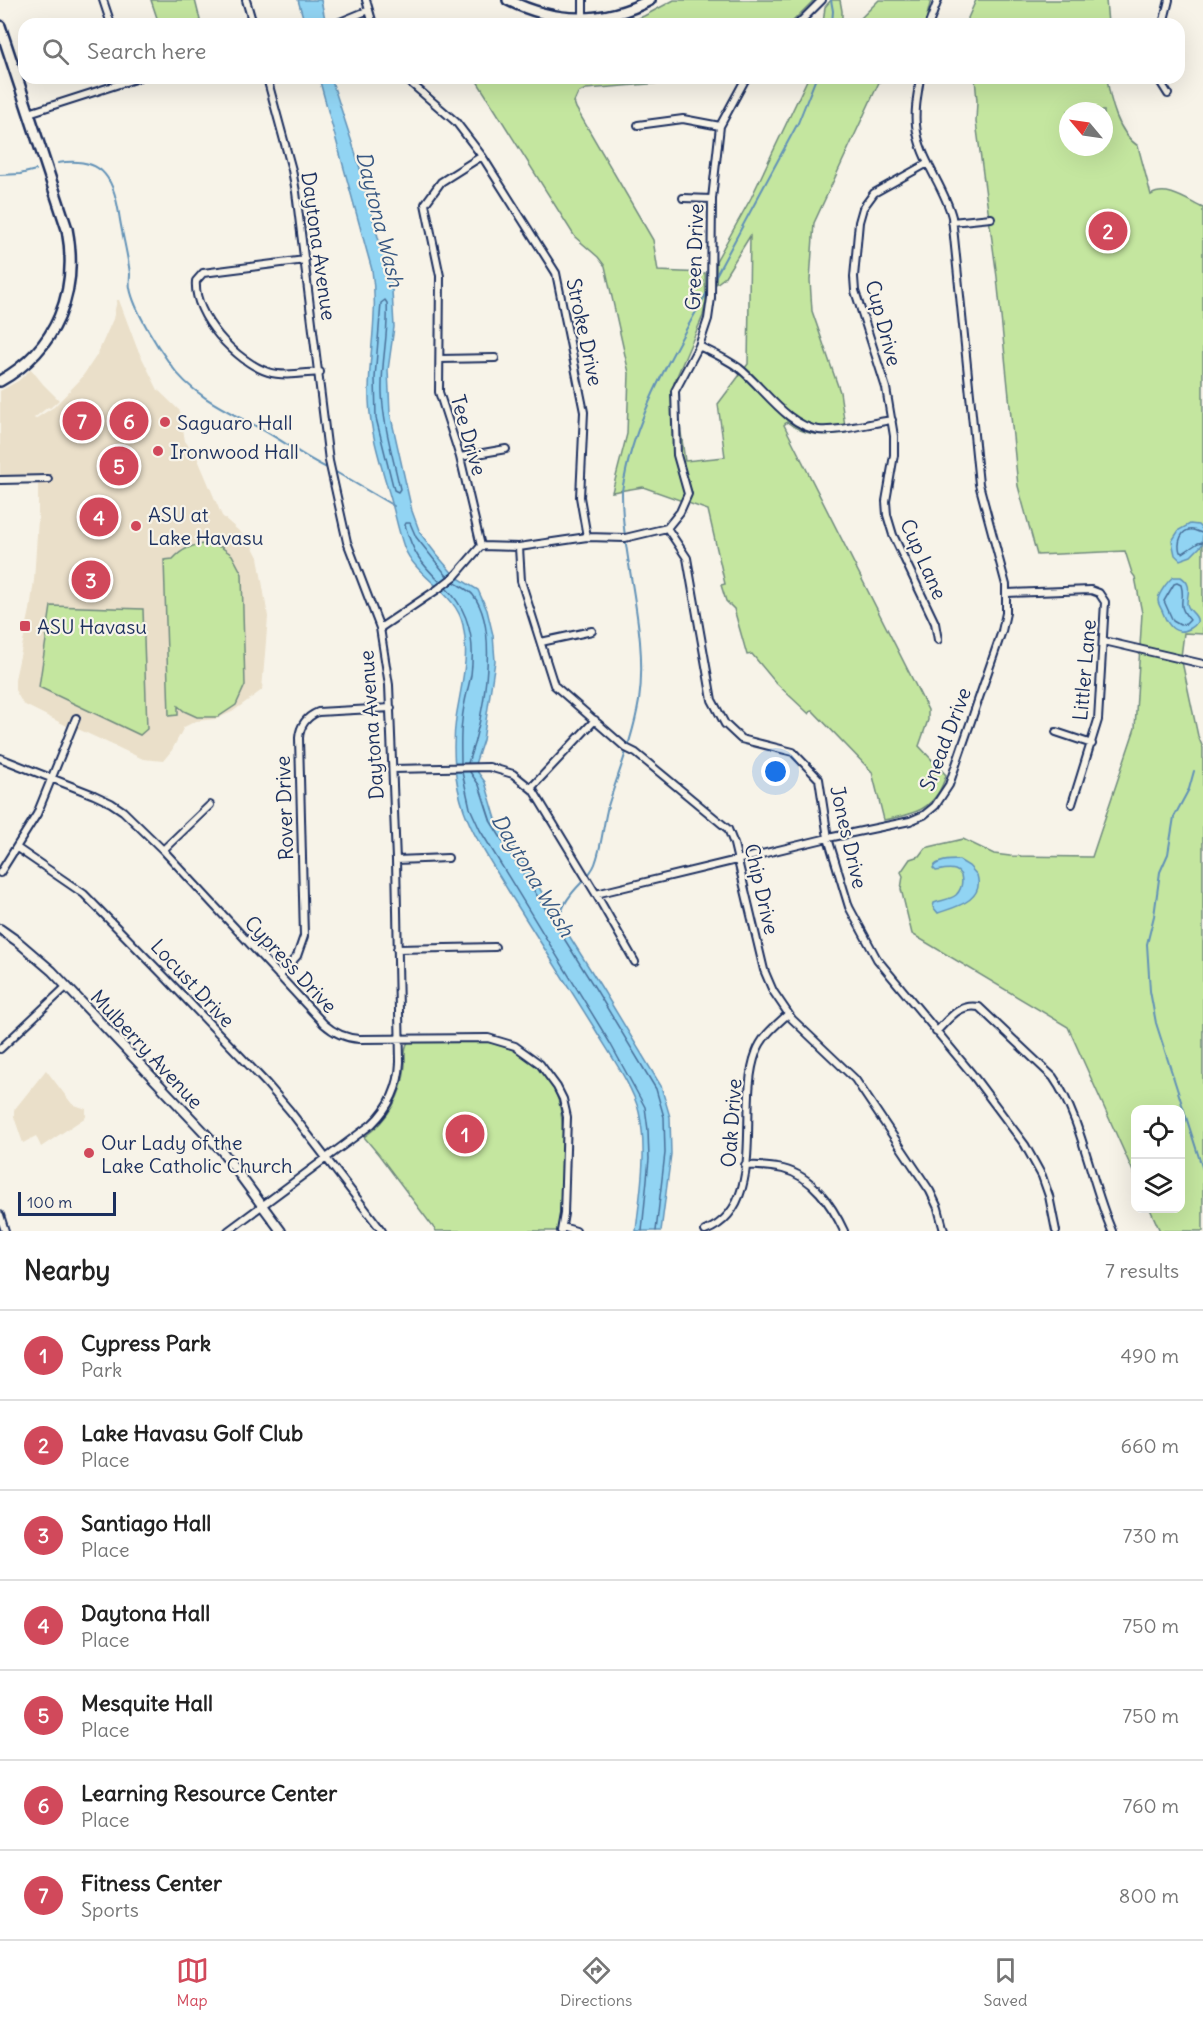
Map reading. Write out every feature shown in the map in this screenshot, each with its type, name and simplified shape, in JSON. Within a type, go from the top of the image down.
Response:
[{"type":"main road","points":[[507,0],[547,16],[583,18],[620,13],[650,0]]},
{"type":"main road","points":[[0,26],[18,80]]},
{"type":"main road","points":[[0,381],[28,361],[50,336],[68,293],[71,268],[71,248],[67,229],[19,84]]},
{"type":"street","points":[[103,0],[109,18]]},
{"type":"street","points":[[246,0],[251,18]]},
{"type":"street","points":[[366,0],[371,18]]},
{"type":"street","points":[[583,0],[583,18]]},
{"type":"street","points":[[804,18],[822,0]]},
{"type":"street","points":[[931,18],[938,0]]},
{"type":"street","points":[[1165,18],[1169,0]]},
{"type":"street","points":[[350,18],[369,10]]},
{"type":"street","points":[[29,113],[114,84]]},
{"type":"street","name":"Daytona Avenue","points":[[228,1231],[372,1124],[386,1108],[399,1076],[396,860],[389,685],[380,628],[347,542],[329,461],[320,372],[292,170],[269,84]]},
{"type":"street","name":"Stroke Drive","points":[[412,84],[456,122],[482,156],[556,273],[584,412],[580,497],[587,537]]},
{"type":"street","name":"Green Drive","points":[[667,528],[680,512],[688,494],[678,455],[675,391],[699,346],[708,319],[711,297],[712,199],[720,126],[743,84]]},
{"type":"street","name":"Snead Drive","points":[[596,894],[828,838],[910,821],[928,812],[942,798],[949,785],[1002,631],[1007,592],[979,484],[952,222],[945,195],[928,163],[915,125],[919,84]]},
{"type":"street","points":[[1162,84],[1168,94]]},
{"type":"street","points":[[638,125],[683,119],[720,126]]},
{"type":"street","name":"Tee Drive","points":[[481,546],[460,458],[439,392],[440,276],[425,204],[441,182],[482,156]]},
{"type":"street","name":"Cup Drive","points":[[892,420],[886,388],[856,298],[854,277],[858,222],[863,208],[874,193],[928,163]]},
{"type":"street","points":[[683,198],[712,199]]},
{"type":"street","points":[[952,222],[991,218]]},
{"type":"street","points":[[305,260],[203,273],[196,281],[197,294],[204,314],[213,329],[252,364],[276,374],[320,372]]},
{"type":"street","points":[[699,346],[739,368],[794,420],[808,428],[829,430],[892,420]]},
{"type":"street","points":[[440,360],[495,358]]},
{"type":"street","name":"Cup Lane","points":[[892,420],[895,446],[887,495],[888,522],[935,623],[938,640]]},
{"type":"street","points":[[460,458],[507,449]]},
{"type":"street","points":[[0,480],[48,479]]},
{"type":"street","points":[[380,628],[455,576],[481,546],[519,547],[587,537],[625,538],[667,528]]},
{"type":"street","name":"Jones Drive","points":[[667,528],[687,558],[712,700],[725,724],[741,739],[793,752],[819,779],[828,838],[849,907],[878,959],[972,1074],[1029,1152],[1042,1176],[1049,1196],[1056,1231]]},
{"type":"street","name":"Chip Drive","points":[[519,547],[521,581],[554,685],[626,748],[636,753],[724,824],[731,835],[739,861],[764,970],[773,991],[788,1014],[855,1079],[930,1191],[938,1208],[944,1231]]},
{"type":"street","name":"Littler Lane","points":[[1007,592],[1086,589],[1097,592],[1106,605],[1098,720],[1072,804]]},
{"type":"street","points":[[541,642],[592,631]]},
{"type":"street","points":[[1104,641],[1203,664]]},
{"type":"street","name":"Rover Drive","points":[[279,976],[297,956],[304,936],[300,729],[306,719],[318,712],[391,708]]},
{"type":"street","points":[[0,873],[37,814],[76,718]]},
{"type":"street","points":[[531,788],[595,720]]},
{"type":"street","points":[[1056,732],[1092,744]]},
{"type":"street","name":"Cypress Drive","points":[[0,758],[111,803],[123,811],[163,850],[327,1027],[338,1034],[359,1040],[493,1039],[519,1048],[544,1068],[559,1091],[567,1118],[561,1229]]},
{"type":"street","points":[[393,769],[494,768],[513,774],[531,788],[635,962]]},
{"type":"street","points":[[163,850],[210,805]]},
{"type":"street","name":"Locust Drive","points":[[17,848],[84,894],[109,918],[267,1084],[382,1231]]},
{"type":"street","points":[[396,860],[448,858]]},
{"type":"street","name":"Mulberry Avenue","points":[[0,928],[35,955],[222,1151],[281,1231]]},
{"type":"street","points":[[397,949],[495,947]]},
{"type":"street","points":[[0,1049],[66,987]]},
{"type":"street","points":[[936,1032],[958,1009],[968,1005],[979,1007],[1047,1071],[1059,1085],[1067,1104],[1112,1231]]},
{"type":"street","name":"Oak Drive","points":[[705,1231],[724,1220],[736,1205],[742,1188],[745,1165],[753,1059],[766,1035],[788,1014]]},
{"type":"street","points":[[745,1165],[777,1167],[804,1178],[821,1194],[844,1231]]},
{"type":"street","points":[[0,1215],[5,1231]]},
{"type":"street","points":[[561,1229],[576,1231]]},
{"type":"shaded area","name":"ASU at Lake Havasu","points":[[117,300],[119,300],[137,348],[158,390],[180,411],[185,441],[197,457],[222,516],[249,540],[258,557],[268,617],[262,690],[232,712],[216,719],[196,721],[184,727],[172,750],[163,761],[143,759],[67,726],[23,704],[15,690],[15,679],[34,580],[38,477],[0,477],[0,391],[18,381],[31,369],[59,400],[34,418],[54,407],[80,380],[97,355],[113,319]]},
{"type":"shaded area","points":[[46,1070],[72,1104],[86,1109],[86,1117],[41,1147],[36,1136],[23,1143],[14,1117],[14,1110]]},
{"type":"green space","points":[[151,0],[195,0],[200,18],[157,18]]},
{"type":"green space","points":[[674,0],[814,0],[796,18],[639,18]]},
{"type":"green space","points":[[831,0],[840,0],[842,18],[824,18],[825,7]]},
{"type":"green space","points":[[879,0],[931,0],[926,18],[861,18]]},
{"type":"green space","points":[[976,0],[1106,0],[1108,18],[968,18]]},
{"type":"green space","points":[[479,84],[649,84],[586,89],[578,93],[574,102],[653,240],[658,271],[705,273],[706,301],[703,316],[674,383],[685,461],[725,457],[718,404],[748,364],[750,236],[724,278],[716,284],[716,261],[751,198],[805,84],[878,84],[814,223],[810,280],[812,311],[840,392],[846,433],[815,434],[794,427],[787,422],[784,425],[928,710],[928,720],[919,746],[946,775],[937,796],[923,808],[884,820],[872,772],[812,710],[809,714],[776,683],[752,654],[747,655],[734,609],[726,601],[721,585],[725,584],[708,510],[643,487],[612,492],[627,434],[629,373],[605,266],[575,237]]},
{"type":"green space","points":[[976,84],[1108,84],[1112,102],[1059,102],[1059,156],[1113,156],[1113,106],[1125,133],[1138,146],[1151,195],[1157,192],[1171,193],[1203,208],[1203,634],[1184,633],[1181,657],[1198,736],[1203,748],[1203,1231],[1160,1231],[1152,1213],[1185,1213],[1185,1105],[1131,1105],[1131,1167],[1068,1027],[912,934],[901,889],[903,876],[901,872],[910,859],[919,856],[925,848],[963,839],[994,854],[1092,857],[1135,728],[1142,613],[1135,577],[1125,551],[1037,555],[1018,486],[997,277],[976,122]]},
{"type":"green space","points":[[207,544],[221,547],[232,555],[242,574],[245,685],[236,705],[218,717],[197,717],[178,706],[178,715],[169,716],[164,560],[173,559],[180,552],[192,546]]},
{"type":"green space","points":[[51,606],[143,609],[147,729],[140,735],[39,687]]},
{"type":"green space","points":[[475,1041],[502,1045],[514,1050],[539,1069],[549,1080],[556,1093],[563,1134],[562,1199],[557,1231],[436,1231],[364,1137],[380,1123],[393,1106],[404,1076],[405,1050],[408,1042]]},
{"type":"water","points":[[298,0],[321,0],[325,18],[303,18]]},
{"type":"water","points":[[321,84],[333,84],[358,161],[379,241],[391,272],[394,327],[388,370],[390,413],[412,511],[420,533],[436,554],[455,576],[478,590],[487,610],[493,635],[495,661],[483,740],[474,767],[485,782],[496,819],[661,1086],[670,1117],[671,1154],[661,1231],[636,1231],[643,1142],[639,1112],[632,1092],[486,855],[474,833],[461,799],[456,776],[454,741],[466,649],[463,625],[453,603],[417,568],[404,547],[380,460],[371,424],[369,400],[374,319],[372,270]]},
{"type":"water","points":[[1190,524],[1198,525],[1203,530],[1202,545],[1191,556],[1180,560],[1175,555],[1172,541],[1179,530]]},
{"type":"water","points":[[1173,577],[1181,577],[1187,582],[1187,605],[1197,619],[1192,628],[1181,631],[1170,626],[1158,602],[1161,591]]},
{"type":"water","points":[[959,860],[977,875],[977,891],[967,902],[938,913],[933,907],[934,903],[956,895],[962,878],[955,870],[936,871],[933,868],[940,862]]},
{"type":"waterway","points":[[831,0],[832,18]]},
{"type":"waterway","points":[[713,281],[798,123],[814,84]]},
{"type":"waterway","points":[[58,163],[87,163],[97,167],[110,183],[118,206],[132,297],[153,338],[178,374],[196,391],[217,405],[329,469]]},
{"type":"waterway","points":[[0,175],[36,170]]},
{"type":"waterway","name":"Daytona Wash","points":[[558,920],[568,899],[595,864],[608,806],[639,701],[641,649],[623,519],[622,490],[626,471],[640,424],[650,401],[709,289]]},
{"type":"waterway","points":[[334,471],[394,506]]},
{"type":"waterway","points":[[1194,771],[1189,789],[1174,817],[1168,854],[1160,872],[1154,916],[1147,944],[1150,991],[1156,1023],[1203,1170]]},
{"type":"place","name":"Lake Havasu Golf Club","points":[[1108,231]]},
{"type":"place","name":"Fitness Center","points":[[82,421]]},
{"type":"place","name":"Learning Resource Center","points":[[129,421]]},
{"type":"place","name":"Saguaro Hall","points":[[165,422]]},
{"type":"place","name":"Ironwood Hall","points":[[158,451]]},
{"type":"place","name":"Mesquite Hall","points":[[119,466]]},
{"type":"place","name":"Daytona Hall","points":[[99,517]]},
{"type":"place","name":"ASU at Lake Havasu","points":[[136,526]]},
{"type":"place","name":"Santiago Hall","points":[[91,580]]},
{"type":"place","name":"ASU Havasu","points":[[25,626]]},
{"type":"place","name":"Cypress Park","points":[[465,1134]]},
{"type":"place","name":"Our Lady of the Lake Catholic Church","points":[[89,1153]]}]
